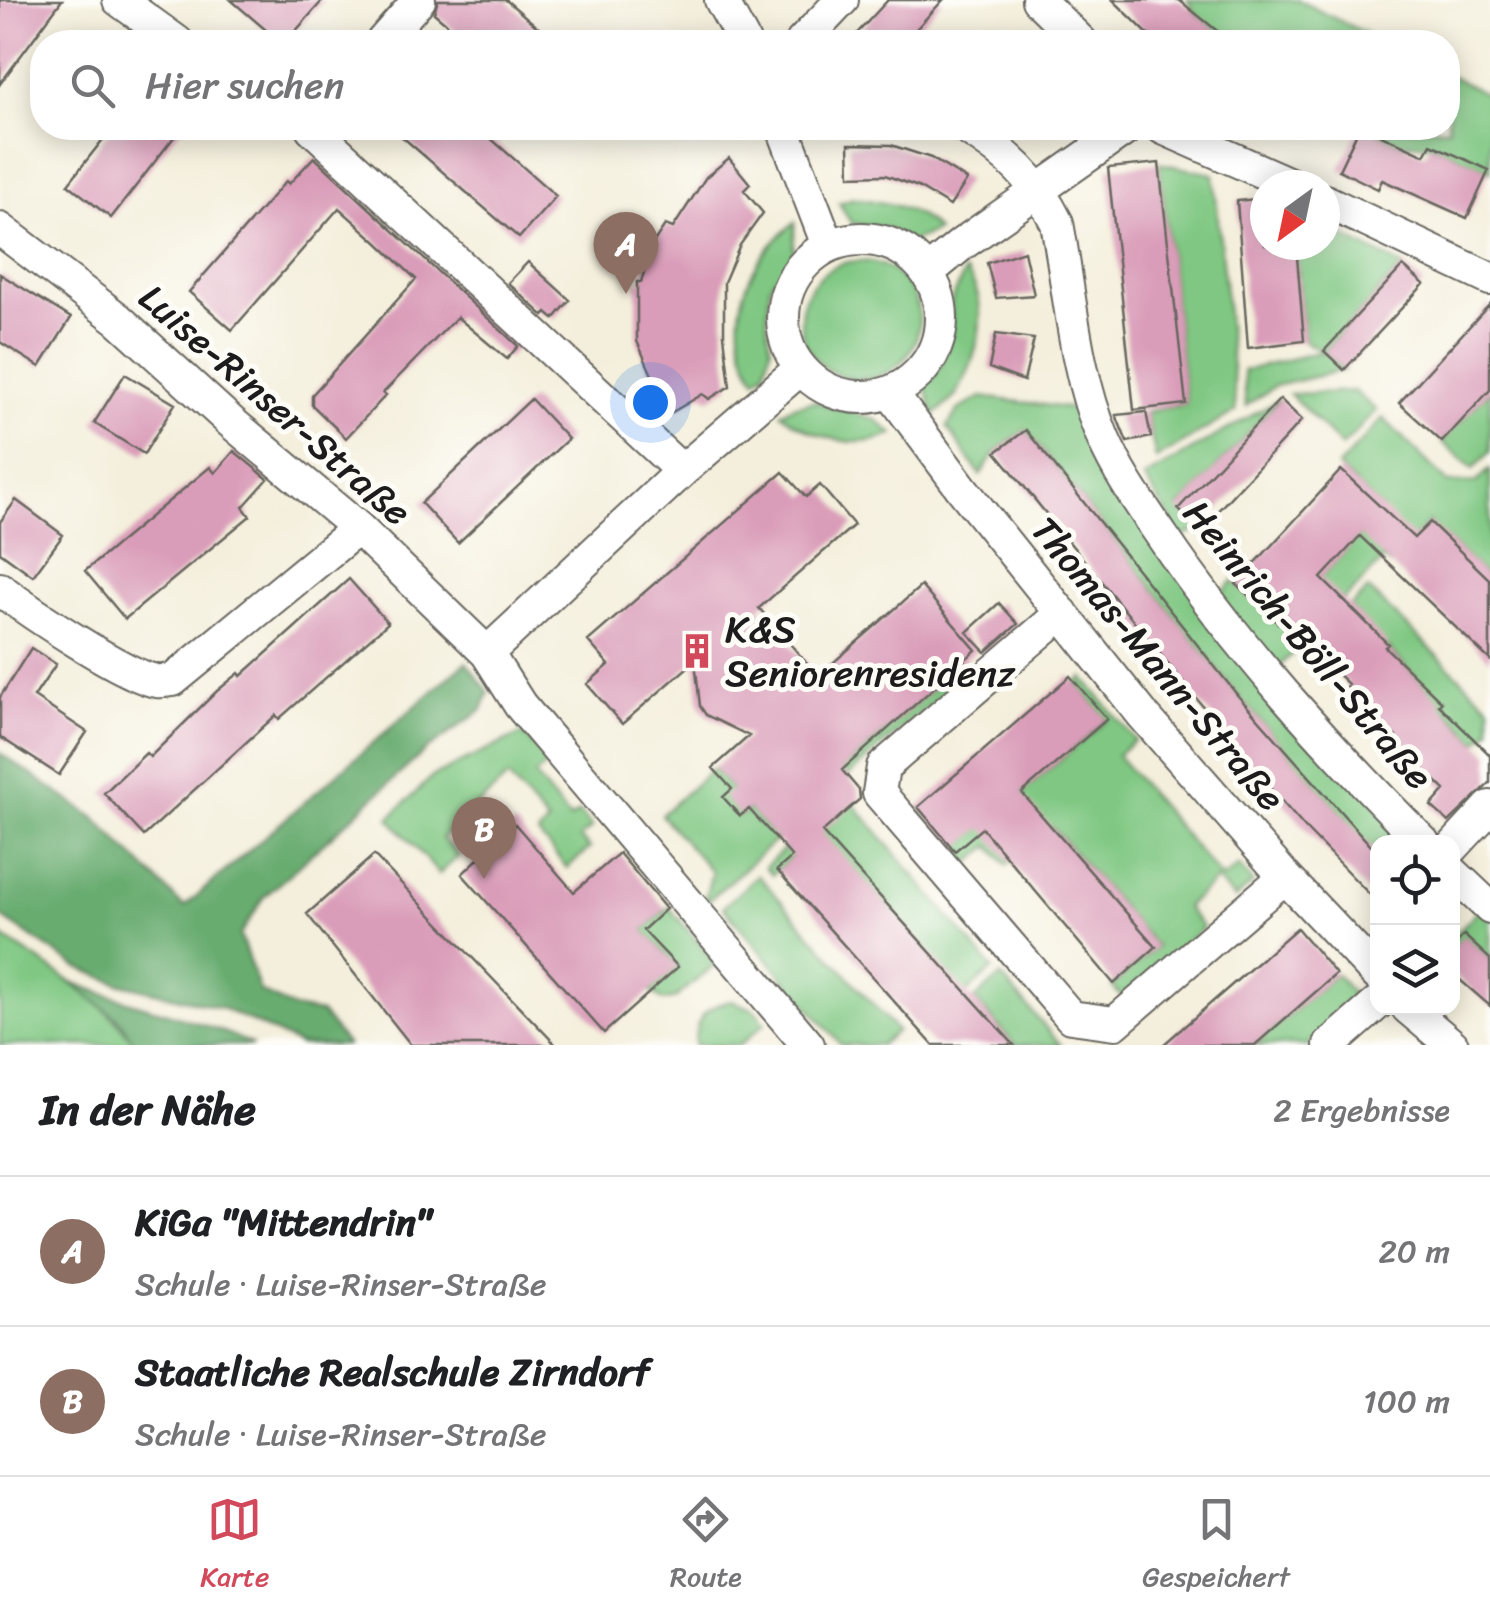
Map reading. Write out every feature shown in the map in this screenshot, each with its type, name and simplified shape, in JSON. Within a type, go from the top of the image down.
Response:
[{"type":"street","points":[[119,0],[160,30]]},
{"type":"street","points":[[393,30],[420,0]]},
{"type":"street","points":[[721,0],[737,30]]},
{"type":"street","points":[[813,30],[842,0]]},
{"type":"street","points":[[1038,0],[1068,30]]},
{"type":"street","points":[[325,140],[682,471]]},
{"type":"street","points":[[788,140],[828,246]]},
{"type":"street","name":"Heinrich-Böll-Straße","points":[[984,140],[1013,160],[1038,190],[1057,223],[1092,407],[1103,439],[1127,484],[1184,569],[1272,678],[1354,772],[1416,835]]},
{"type":"street","points":[[928,272],[1110,140]]},
{"type":"street","points":[[1190,140],[1258,170]]},
{"type":"street","points":[[1340,207],[1490,279]]},
{"type":"street","name":"Luise-Rinser-Straße","points":[[0,229],[118,319],[231,422],[358,528],[487,653],[520,705],[808,1045]]},
{"type":"street","points":[[856,238],[884,241],[910,254],[928,272],[940,300],[942,329],[933,356],[915,378],[891,393],[866,398],[842,396],[819,386],[800,369],[786,344],[782,314],[788,286],[804,262],[828,246],[856,238]]},
{"type":"street","points":[[487,653],[682,471],[800,369]]},
{"type":"street","name":"Thomas-Mann-Straße","points":[[891,393],[963,490],[1143,715],[1284,877],[1370,967]]},
{"type":"street","points":[[0,588],[28,610],[134,673],[157,681],[173,680],[358,528]]},
{"type":"street","points":[[1062,612],[883,767],[880,792],[930,854],[1071,1018],[1115,1023],[1284,877]]},
{"type":"street","points":[[1460,840],[1490,808]]},
{"type":"street","points":[[1460,880],[1490,908]]},
{"type":"street","points":[[1330,1045],[1370,1010]]},
{"type":"street","points":[[1416,1015],[1452,1045]]},
{"type":"green space","points":[[1187,0],[1298,0],[1359,30],[1216,30],[1197,15]]},
{"type":"green space","points":[[1460,81],[1490,96],[1490,171],[1431,144],[1392,140],[1460,140]]},
{"type":"green space","points":[[1159,163],[1214,174],[1236,411],[1156,459],[1146,412],[1186,404]]},
{"type":"green space","points":[[853,198],[910,211],[937,231],[911,242],[888,229],[851,223],[839,203]]},
{"type":"green space","points":[[795,222],[793,256],[770,285],[767,322],[771,348],[765,372],[756,379],[740,336],[744,294],[763,255]]},
{"type":"green space","points":[[1340,234],[1403,266],[1324,351],[1344,370],[1275,386],[1246,406],[1243,371],[1322,351],[1304,341],[1297,260],[1340,260]]},
{"type":"green space","points":[[860,261],[883,265],[902,278],[915,297],[919,320],[915,343],[902,362],[883,375],[860,379],[837,375],[818,362],[805,343],[801,320],[805,297],[818,278],[837,265]]},
{"type":"green space","points":[[965,271],[978,299],[976,349],[957,393],[934,415],[926,388],[942,364],[951,334],[951,302]]},
{"type":"green space","points":[[1490,390],[1490,452],[1473,469],[1442,442]]},
{"type":"green space","points":[[1354,391],[1376,410],[1342,447],[1290,394]]},
{"type":"green space","points":[[982,397],[1075,409],[1110,480],[1404,835],[1370,835],[1370,846],[1239,697],[1026,430],[996,452],[980,475],[947,427],[958,410]]},
{"type":"green space","points":[[1280,399],[1179,508],[1200,530],[1175,539],[1170,518],[1144,478]]},
{"type":"green space","points":[[814,401],[875,419],[893,434],[850,442],[820,435],[781,413]]},
{"type":"green space","points":[[1383,418],[1448,483],[1477,482],[1490,469],[1490,580],[1429,522],[1390,564],[1384,559],[1276,670],[1218,597],[1233,581],[1279,623],[1383,510],[1338,467]]},
{"type":"green space","points":[[1368,589],[1490,706],[1490,730],[1477,742],[1350,607]]},
{"type":"green space","points":[[466,662],[489,692],[482,710],[425,751],[264,897],[240,935],[260,991],[293,1008],[321,1013],[347,1045],[300,1045],[222,1008],[117,983],[77,967],[0,916],[0,753],[95,818],[184,907]]},
{"type":"green space","points":[[963,662],[971,670],[703,905],[712,872],[661,815],[713,768],[732,789],[740,816],[749,809],[771,833]]},
{"type":"green space","points":[[1083,677],[1135,740],[1117,755],[1222,879],[1239,866],[1253,883],[1235,899],[1216,880],[1186,907],[1203,928],[1123,998],[1112,986],[1156,947],[1052,827],[1007,865],[990,846],[958,873],[910,814],[918,808],[955,850],[1107,720],[1076,683]]},
{"type":"green space","points":[[523,733],[549,763],[535,776],[570,819],[579,812],[592,827],[580,838],[590,848],[567,868],[538,834],[548,823],[508,777],[442,838],[459,856],[439,874],[389,818],[433,776]]},
{"type":"green space","points":[[833,803],[854,804],[993,969],[922,1032],[820,832],[772,875],[765,867]]},
{"type":"green space","points":[[758,875],[897,1031],[880,1045],[841,1045],[723,907]]},
{"type":"green space","points":[[669,907],[716,964],[675,998],[663,1001],[650,991],[677,967],[643,930]]},
{"type":"green space","points":[[1479,909],[1490,918],[1490,959],[1464,936],[1460,940],[1460,929]]},
{"type":"green space","points":[[0,935],[91,998],[136,1045],[0,1045]]},
{"type":"green space","points":[[1336,974],[1358,1000],[1308,1045],[1255,1045]]},
{"type":"green space","points":[[1001,976],[1061,1045],[1015,1045],[975,999]]},
{"type":"green space","points":[[67,980],[253,1045],[136,1045],[119,1020]]},
{"type":"green space","points":[[733,1001],[755,1010],[765,1023],[740,1045],[695,1045],[704,1014],[716,1005]]},
{"type":"building","points":[[0,0],[62,0],[40,30],[30,30],[30,43],[0,84]]},
{"type":"building","points":[[231,0],[323,0],[297,30],[266,30]]},
{"type":"building","points":[[438,0],[506,0],[541,30],[454,30],[434,13]]},
{"type":"building","points":[[888,0],[943,0],[915,30],[860,30]]},
{"type":"building","points":[[1113,0],[1179,0],[1216,30],[1144,30]]},
{"type":"building","points":[[103,140],[172,140],[111,218],[68,184]]},
{"type":"building","points":[[406,140],[493,140],[556,196],[519,238]]},
{"type":"building","points":[[1353,140],[1392,140],[1425,155],[1431,144],[1489,170],[1467,218],[1382,180],[1378,189],[1339,170]]},
{"type":"building","points":[[849,144],[891,145],[931,158],[967,180],[950,206],[918,187],[885,175],[850,176]]},
{"type":"building","points":[[314,157],[518,346],[507,359],[457,317],[383,393],[386,395],[346,438],[312,405],[312,395],[416,279],[377,242],[339,208],[232,330],[189,292],[286,181],[289,184]]},
{"type":"building","points":[[729,158],[750,184],[744,190],[763,213],[740,245],[724,282],[724,335],[730,386],[709,399],[703,394],[669,414],[637,341],[637,282],[641,282],[653,243],[665,225],[673,228],[706,177]]},
{"type":"building","points":[[1159,163],[1186,404],[1134,410],[1108,168]]},
{"type":"building","points":[[1250,200],[1250,260],[1297,260],[1304,341],[1248,348],[1237,201]]},
{"type":"building","points":[[1024,251],[1034,295],[996,298],[987,263]]},
{"type":"building","points":[[528,262],[570,300],[554,319],[547,313],[544,316],[508,283]]},
{"type":"building","points":[[1403,266],[1424,284],[1344,370],[1324,351]]},
{"type":"building","points":[[0,274],[71,318],[40,367],[0,342]]},
{"type":"building","points":[[1490,304],[1490,390],[1442,442],[1399,403]]},
{"type":"building","points":[[996,334],[1034,339],[1024,381],[989,368]]},
{"type":"building","points":[[125,374],[175,404],[144,454],[94,423]]},
{"type":"building","points":[[531,399],[568,439],[458,543],[421,503]]},
{"type":"building","points":[[1280,399],[1302,420],[1200,530],[1178,509]]},
{"type":"building","points":[[1146,412],[1151,437],[1127,442],[1116,415]]},
{"type":"building","points":[[1026,430],[1239,697],[1370,845],[1370,895],[1257,773],[996,452]]},
{"type":"building","points":[[234,451],[268,479],[243,507],[250,516],[125,619],[85,571],[210,467],[215,473]]},
{"type":"building","points":[[1341,470],[1414,538],[1430,522],[1490,580],[1490,660],[1360,536],[1321,578],[1490,755],[1490,783],[1449,822],[1431,806],[1445,790],[1399,745],[1402,743],[1346,687],[1348,684],[1282,619],[1278,623],[1236,584]]},
{"type":"building","name":"K&S Seniorenresidenz","points":[[783,472],[806,497],[820,485],[854,525],[759,608],[818,676],[921,586],[976,650],[842,770],[859,790],[860,799],[822,832],[1014,1045],[933,1045],[777,870],[792,857],[749,809],[740,816],[723,797],[732,789],[713,768],[749,736],[706,715],[700,706],[695,661],[622,724],[587,684],[609,665],[588,641]]},
{"type":"building","points":[[16,500],[63,535],[33,576],[0,552],[0,522]]},
{"type":"building","points":[[349,579],[388,623],[279,719],[276,715],[144,836],[104,793],[146,753],[150,757],[217,691],[239,673],[241,676]]},
{"type":"building","points":[[999,603],[1018,624],[986,652],[967,632]]},
{"type":"building","points":[[31,648],[56,664],[34,697],[87,732],[59,775],[0,737],[0,697]]},
{"type":"building","points":[[1070,676],[1107,719],[1022,793],[1156,947],[1114,984],[982,828],[955,851],[918,807]]},
{"type":"building","points":[[515,824],[574,892],[619,853],[666,909],[643,930],[678,967],[604,1033],[462,874]]},
{"type":"building","points":[[374,855],[556,1045],[411,1045],[307,914]]},
{"type":"building","points":[[1297,928],[1336,974],[1255,1045],[1163,1045]]},
{"type":"building","points":[[1464,935],[1490,959],[1490,1006],[1460,980],[1460,939]]},
{"type":"place","name":"KiGa \"Mittendrin\"","points":[[626,294]]},
{"type":"place","name":"K&S Seniorenresidenz","points":[[697,651]]},
{"type":"place","name":"Staatliche Realschule Zirndorf","points":[[484,879]]}]
